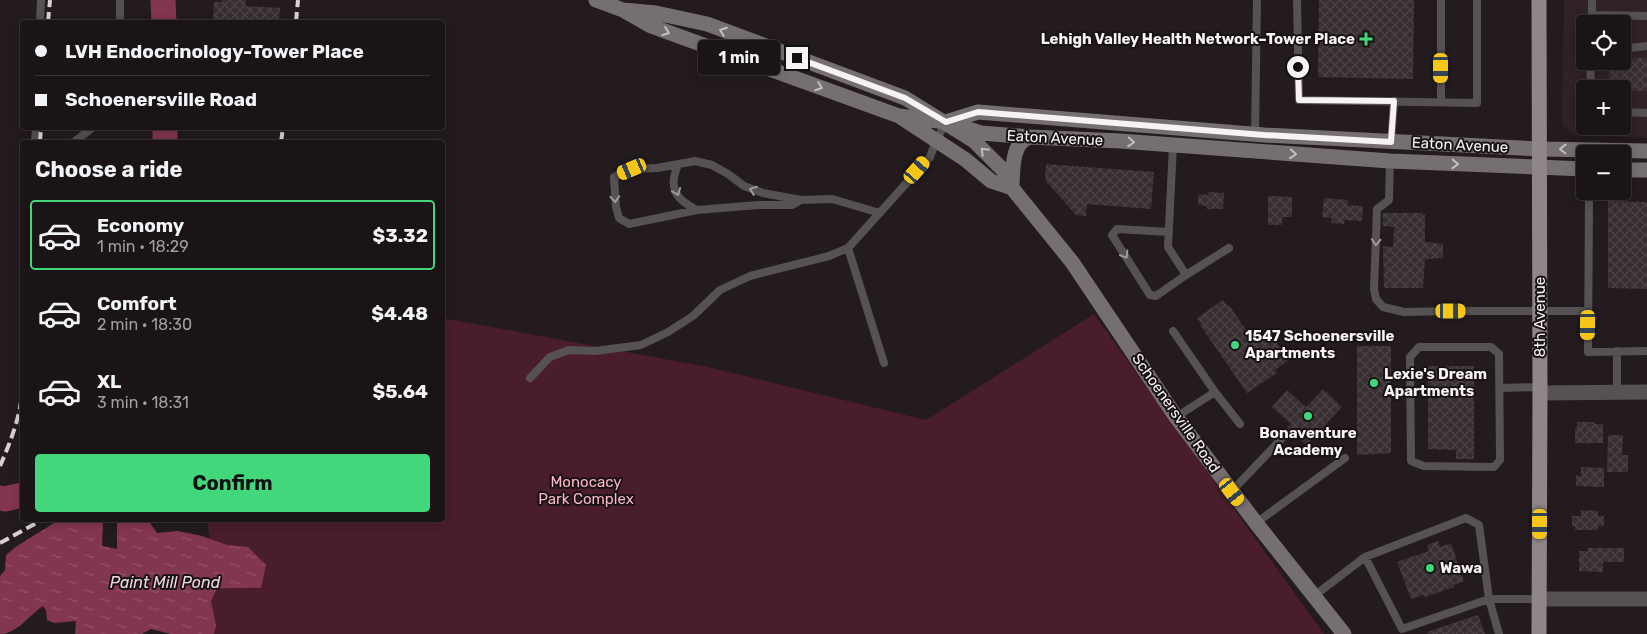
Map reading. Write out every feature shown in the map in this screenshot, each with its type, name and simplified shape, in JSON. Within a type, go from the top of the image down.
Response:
[{"type":"main road","name":"8th Avenue","points":[[1539,0],[1540,634]]},
{"type":"street","name":"Schoenersville Road","points":[[596,0],[623,10],[651,26],[899,116],[966,160],[991,180],[1012,188]]},
{"type":"street","name":"Schoenersville Road","points":[[623,10],[656,13],[707,24],[905,98],[974,141],[1004,171],[1012,188],[1072,262],[1176,417],[1256,524],[1344,634]]},
{"type":"street","name":"Eaton Avenue","points":[[946,122],[978,112],[1255,134],[1391,142],[1540,149],[1647,151]]},
{"type":"street","name":"Eaton Avenue","points":[[899,116],[946,122],[981,133],[1030,137],[1173,145],[1390,161],[1576,169]]},
{"type":"street","points":[[1012,188],[1014,156],[1025,138],[1030,137]]},
{"type":"street","points":[[1631,170],[1647,170]]},
{"type":"street","points":[[1540,390],[1647,392]]},
{"type":"street","points":[[1540,599],[1647,599]]},
{"type":"lane","points":[[40,20],[41,0]]},
{"type":"lane","points":[[120,0],[120,20]]},
{"type":"lane","points":[[1255,134],[1257,0]]},
{"type":"lane","points":[[1297,0],[1299,100],[1477,103],[1477,0]]},
{"type":"lane","points":[[1441,0],[1441,102]]},
{"type":"lane","points":[[1592,0],[1592,15]]},
{"type":"lane","points":[[1631,17],[1647,16]]},
{"type":"lane","points":[[1631,48],[1647,46]]},
{"type":"lane","points":[[1391,142],[1394,101]]},
{"type":"lane","points":[[1631,112],[1647,113]]},
{"type":"lane","points":[[530,378],[550,357],[569,350],[594,351],[641,345],[668,332],[693,316],[720,290],[750,276],[829,256],[848,248],[930,157],[946,122]]},
{"type":"lane","points":[[77,140],[89,130]]},
{"type":"lane","points":[[1173,145],[1168,247],[1186,275]]},
{"type":"lane","points":[[801,200],[792,205],[758,205],[697,210],[629,224],[619,218],[616,207],[614,177],[632,169],[678,165],[695,160],[712,165],[744,186],[763,193],[801,200],[832,199],[880,213]]},
{"type":"lane","points":[[1390,161],[1389,200],[1378,209],[1374,289],[1376,299],[1383,307],[1404,312],[1588,311]]},
{"type":"lane","points":[[678,165],[674,174],[674,188],[680,200],[697,210]]},
{"type":"lane","points":[[1589,200],[1588,352],[1647,351]]},
{"type":"lane","points":[[1169,232],[1117,229],[1112,235],[1150,295],[1156,296],[1229,248]]},
{"type":"lane","points":[[848,248],[884,363]]},
{"type":"lane","points":[[1174,331],[1215,392],[1240,424]]},
{"type":"lane","points":[[1419,347],[1491,347],[1499,354],[1500,388],[1500,460],[1494,467],[1424,466],[1411,461],[1410,357],[1419,347]]},
{"type":"lane","points":[[1617,351],[1617,392]]},
{"type":"lane","points":[[1500,388],[1540,390]]},
{"type":"lane","points":[[1176,417],[1215,392]]},
{"type":"lane","points":[[1232,492],[1287,433]]},
{"type":"lane","points":[[1256,524],[1344,458]]},
{"type":"lane","points":[[1314,596],[1364,557],[1466,518],[1479,525],[1488,599],[1499,634]]},
{"type":"lane","points":[[1364,557],[1403,632],[1488,599],[1540,599]]},
{"type":"shaded area","points":[[1564,0],[1647,0],[1647,138],[1573,135],[1562,125]]},
{"type":"green space","name":"Monocacy Park Complex","points":[[1094,314],[1324,634],[190,634],[210,540],[207,522],[445,522],[445,318],[708,367],[926,420]]},
{"type":"water","name":"Paint Mill Pond","points":[[56,522],[103,522],[102,546],[117,549],[117,522],[149,522],[157,533],[178,531],[202,536],[227,545],[248,547],[266,565],[261,588],[217,588],[211,601],[216,625],[214,634],[171,634],[151,629],[142,634],[75,634],[76,621],[54,623],[47,620],[46,610],[43,606],[17,628],[0,634],[0,576],[5,570],[6,555]]},
{"type":"building","points":[[222,0],[246,0],[245,6],[280,8],[279,20],[213,20],[214,2],[222,2]]},
{"type":"building","name":"Lehigh Valley Health Network–Tower Place","points":[[1319,0],[1414,0],[1413,79],[1318,77]]},
{"type":"building","points":[[1631,58],[1647,58],[1647,91],[1631,91],[1631,80],[1609,80],[1609,70],[1631,70]]},
{"type":"building","points":[[1046,164],[1154,172],[1151,209],[1087,204],[1086,216],[1076,215],[1045,180]]},
{"type":"building","points":[[1208,192],[1224,193],[1223,209],[1207,209],[1207,206],[1198,205],[1198,194],[1208,195]]},
{"type":"building","points":[[1268,196],[1292,197],[1292,217],[1282,217],[1282,225],[1268,225]]},
{"type":"building","points":[[1324,198],[1348,200],[1347,205],[1363,206],[1362,221],[1345,220],[1344,224],[1331,223],[1332,218],[1322,217]]},
{"type":"building","points":[[1608,201],[1647,202],[1647,289],[1608,288]]},
{"type":"building","points":[[1383,213],[1423,213],[1425,215],[1425,242],[1443,244],[1443,258],[1425,259],[1423,288],[1384,288],[1383,246],[1393,247],[1394,227],[1383,226]]},
{"type":"building","name":"1547 Schoenersville Apartments","points":[[1223,300],[1229,305],[1255,343],[1269,334],[1289,360],[1275,370],[1277,373],[1247,393],[1197,318]]},
{"type":"building","name":"Lexie's Dream Apartments","points":[[1357,346],[1391,346],[1391,453],[1357,455]]},
{"type":"building","points":[[1428,366],[1474,366],[1474,459],[1456,459],[1456,450],[1428,449]]},
{"type":"building","name":"Bonaventure Academy","points":[[1323,389],[1342,407],[1306,445],[1287,427],[1291,424],[1272,407],[1287,390],[1306,407]]},
{"type":"building","points":[[1577,422],[1603,424],[1603,443],[1575,443]]},
{"type":"building","points":[[1608,435],[1623,435],[1622,455],[1628,455],[1628,472],[1607,472]]},
{"type":"building","points":[[1581,467],[1604,468],[1604,487],[1576,486],[1576,475],[1581,476]]},
{"type":"building","points":[[1581,510],[1598,511],[1598,516],[1604,516],[1604,526],[1598,526],[1598,530],[1575,530],[1575,526],[1572,526],[1572,516],[1581,516]]},
{"type":"building","name":"Wawa","points":[[1438,541],[1440,547],[1451,543],[1464,581],[1453,585],[1454,587],[1425,597],[1424,595],[1411,599],[1397,562],[1429,551],[1427,545]]},
{"type":"building","points":[[1588,548],[1624,548],[1624,562],[1603,562],[1603,572],[1579,571],[1579,551],[1588,551]]},
{"type":"building","name":"Wawa","points":[[1478,615],[1485,634],[1428,634],[1427,632]]},
{"type":"waterway","points":[[163,0],[164,20]]},
{"type":"waterway","points":[[165,130],[165,140]]},
{"type":"waterway","points":[[0,498],[5,499],[20,495]]},
{"type":"railway","points":[[48,20],[50,0]]},
{"type":"railway","points":[[296,20],[298,0]]},
{"type":"railway","points":[[40,140],[41,130]]},
{"type":"railway","points":[[281,140],[283,130]]},
{"type":"railway","points":[[0,466],[11,439],[20,407]]},
{"type":"railway","points":[[0,543],[38,522]]},
{"type":"place","name":"Lehigh Valley Health Network–Tower Place","points":[[1366,39]]},
{"type":"place","name":"1547 Schoenersville Apartments","points":[[1235,345]]},
{"type":"place","name":"Lexie's Dream Apartments","points":[[1374,383]]},
{"type":"place","name":"Bonaventure Academy","points":[[1308,416]]},
{"type":"place","name":"Wawa","points":[[1430,568]]},
{"type":"route","points":[[797,58],[905,98],[946,122],[978,112],[1264,135],[1391,142],[1394,101],[1299,100],[1298,67]]}]
